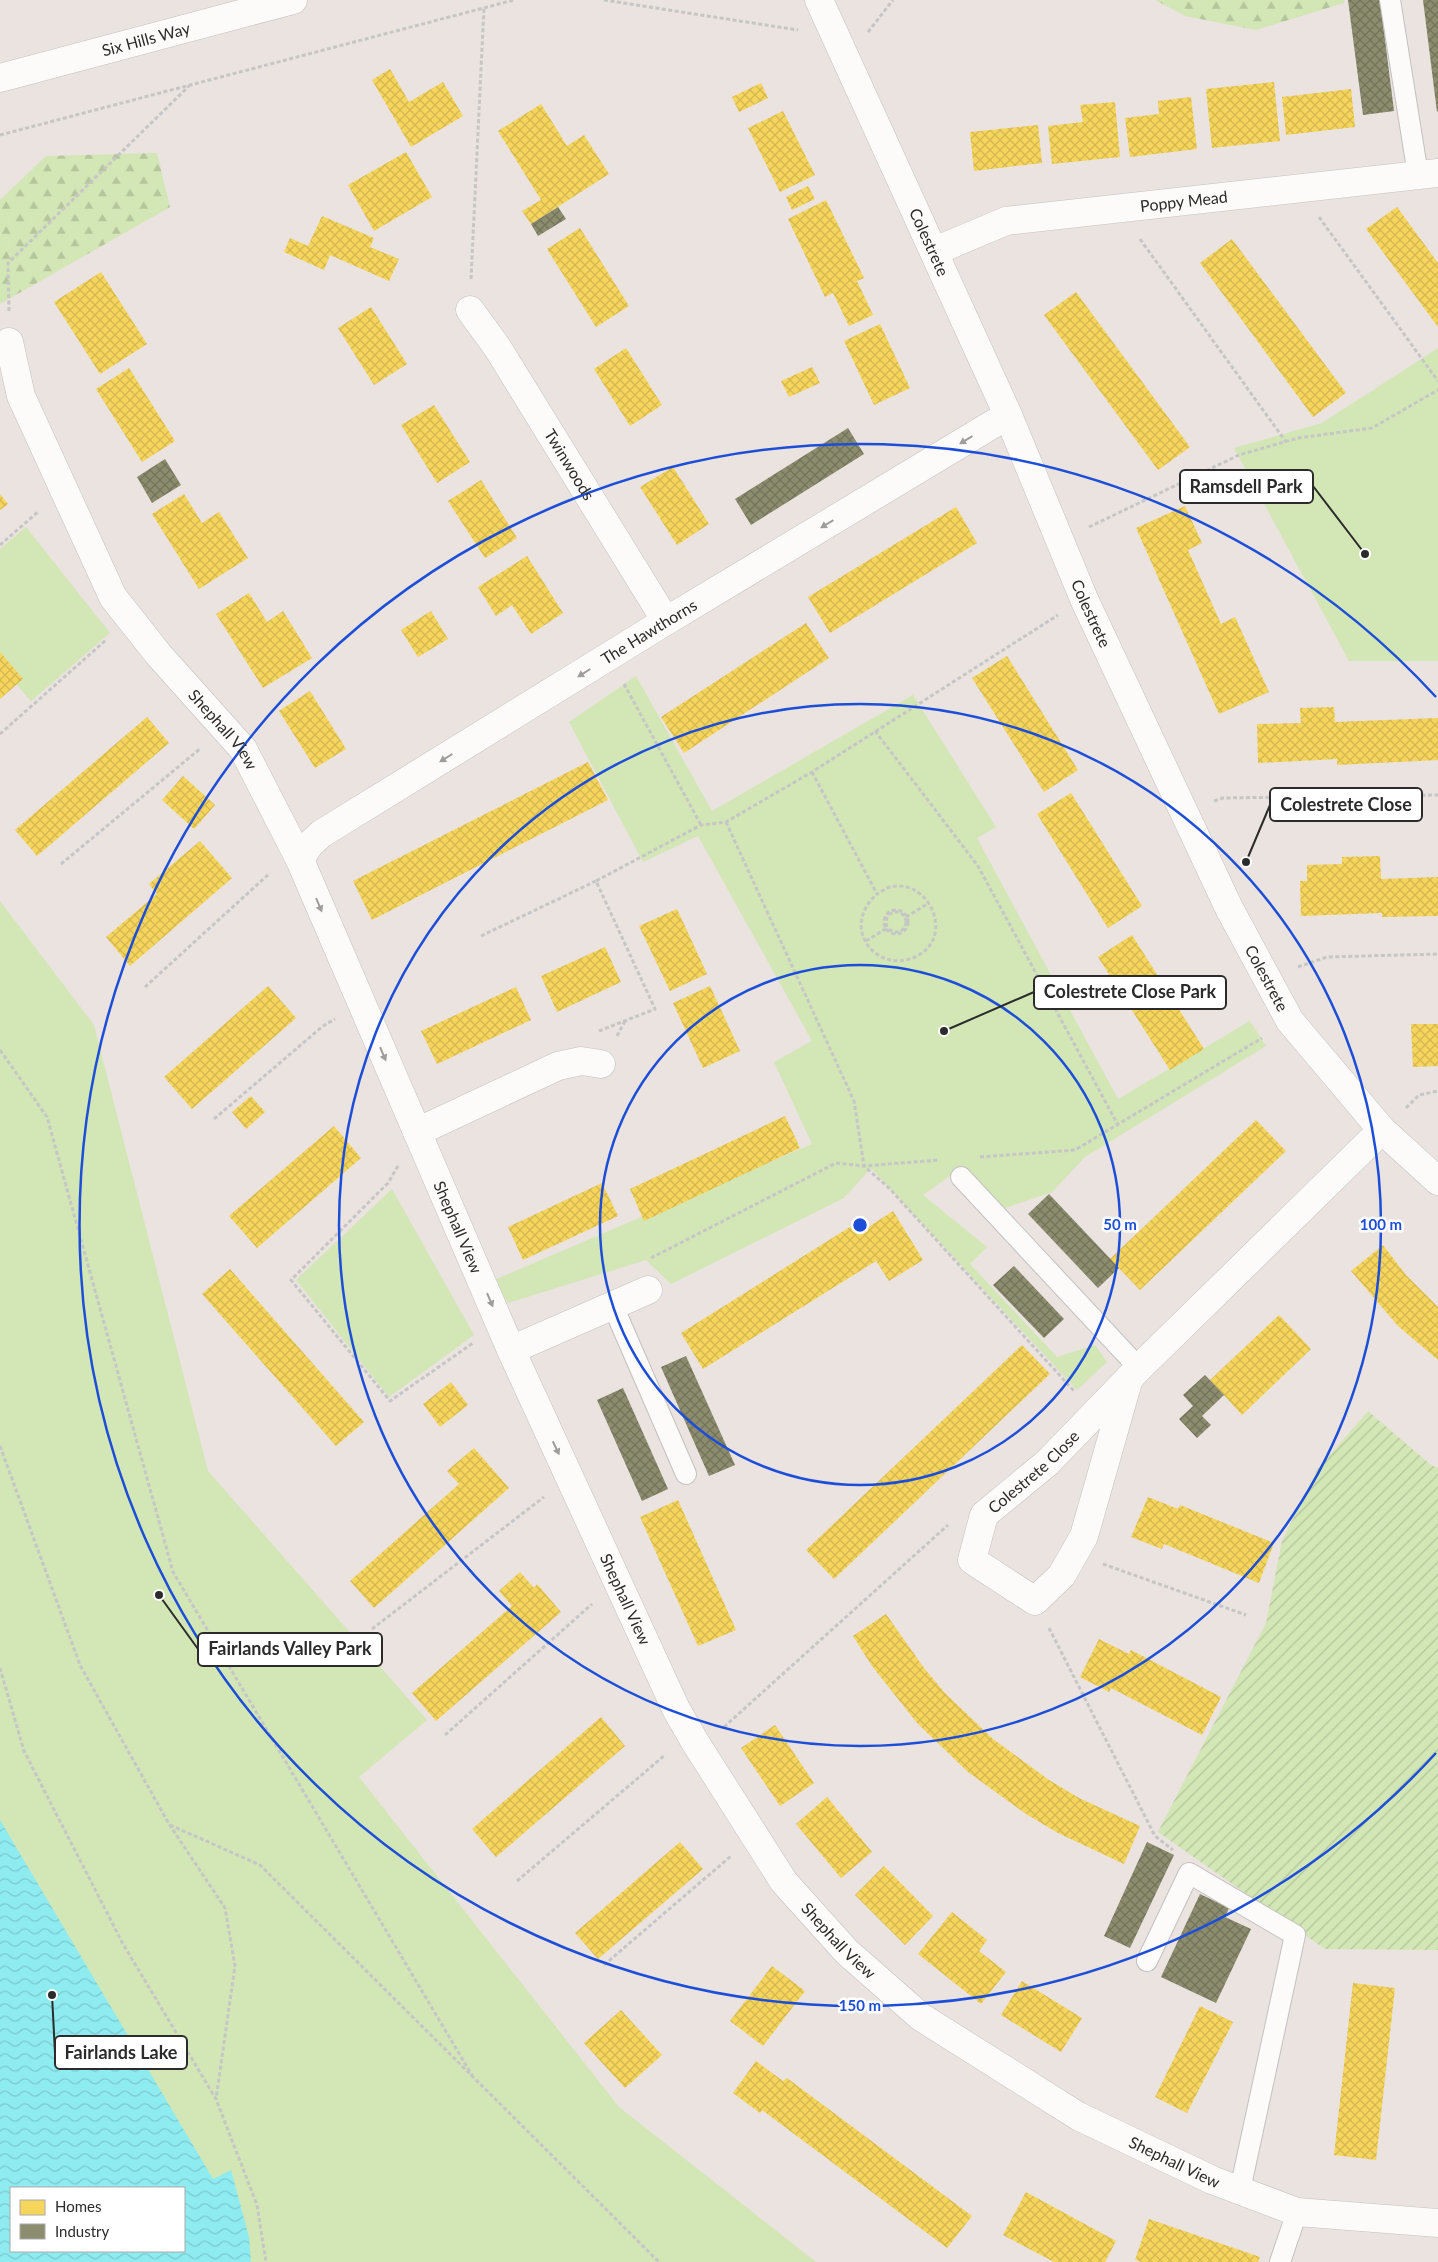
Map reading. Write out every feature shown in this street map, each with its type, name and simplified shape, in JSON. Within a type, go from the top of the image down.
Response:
[{"type":"street","name":"Six Hills Way","points":[[0,78],[283,1]]},
{"type":"street","name":"Colestrete","points":[[824,11],[844,51],[1008,415],[1084,599],[1229,908],[1290,1021],[1382,1130],[1438,1181]]},
{"type":"street","name":"Poppy Mead","points":[[935,251],[1006,222],[1428,174]]},
{"type":"street","name":"Twinwoods","points":[[470,310],[497,347],[666,621]]},
{"type":"street","name":"Shephall View","points":[[9,342],[21,396],[113,597],[158,654],[243,749],[298,855],[511,1350],[676,1709],[784,1882],[847,1952],[921,2017],[1078,2116],[1212,2180],[1297,2212],[1438,2223]]},
{"type":"street","name":"The Hawthorns","points":[[298,855],[321,834],[666,621],[1008,415]]},
{"type":"street","points":[[417,1132],[558,1066],[581,1061],[601,1064]]},
{"type":"street","name":"Colestrete Close","points":[[1134,1373],[1084,1536],[1062,1575],[1035,1601],[972,1560],[984,1515],[1046,1463],[1134,1373],[1382,1130]]},
{"type":"street","points":[[511,1350],[648,1290]]},
{"type":"lane","points":[[1390,0],[1428,174]]},
{"type":"lane","points":[[961,1177],[1134,1373]]},
{"type":"lane","points":[[613,1306],[686,1474]]},
{"type":"lane","points":[[1147,1961],[1190,1873],[1295,1935],[1240,2190]]},
{"type":"lane","points":[[1280,2262],[1297,2212]]},
{"type":"path","points":[[0,135],[514,0]]},
{"type":"path","points":[[604,0],[799,31],[824,11]]},
{"type":"path","points":[[844,51],[870,30],[893,0]]},
{"type":"path","points":[[470,310],[484,7]]},
{"type":"path","points":[[9,342],[8,263],[190,84]]},
{"type":"path","points":[[1307,188],[1309,203],[1438,381]]},
{"type":"path","points":[[1128,208],[1130,225],[1286,442]]},
{"type":"path","points":[[1059,541],[1239,455],[1286,442],[1372,428],[1438,390]]},
{"type":"path","points":[[0,545],[64,490]]},
{"type":"path","points":[[481,936],[596,881],[701,825],[726,822],[812,772],[1084,599]]},
{"type":"path","points":[[0,734],[130,619]]},
{"type":"path","points":[[608,658],[701,825]]},
{"type":"path","points":[[61,864],[225,728]]},
{"type":"path","points":[[875,731],[978,866],[1118,1125]]},
{"type":"path","points":[[812,772],[877,894]]},
{"type":"path","points":[[1184,810],[1223,798],[1438,795]]},
{"type":"path","points":[[726,822],[854,1101],[864,1166],[889,1188],[1078,1395]]},
{"type":"path","points":[[145,987],[298,855]]},
{"type":"path","points":[[596,881],[655,1009],[597,1031]]},
{"type":"path","points":[[890,887],[914,889],[929,903],[934,912],[936,931],[931,943],[922,952],[898,961],[890,960],[872,950],[861,934],[860,918],[866,904],[877,894],[890,887]]},
{"type":"path","points":[[905,917],[929,903]]},
{"type":"path","points":[[898,909],[908,924],[903,933],[894,934],[887,928],[884,925],[885,916],[898,909]]},
{"type":"path","points":[[894,912],[905,917],[906,924],[902,931],[893,932],[887,924],[887,917],[894,912]]},
{"type":"path","points":[[866,941],[887,928]]},
{"type":"path","points":[[1270,985],[1301,965],[1327,957],[1438,954]]},
{"type":"path","points":[[214,1118],[323,1026],[361,1002]]},
{"type":"path","points":[[601,1064],[625,1021]]},
{"type":"path","points":[[0,1050],[48,1117],[174,1572],[473,2077]]},
{"type":"path","points":[[417,1132],[388,1184],[291,1280],[390,1401],[500,1324]]},
{"type":"path","points":[[0,1446],[80,1664],[169,1824],[225,1908],[235,1966],[216,2099]]},
{"type":"path","points":[[372,1629],[570,1478]]},
{"type":"path","points":[[517,1881],[695,1742],[953,1521]]},
{"type":"path","points":[[1074,1553],[1246,1615]]},
{"type":"path","points":[[445,1735],[618,1581]]},
{"type":"path","points":[[1035,1601],[1154,1836],[1180,1855],[1190,1873]]},
{"type":"path","points":[[0,1668],[24,1751],[123,1944],[216,2099],[257,2205],[266,2262]]},
{"type":"path","points":[[169,1824],[260,1865],[659,2262]]},
{"type":"path","points":[[604,1964],[755,1835]]},
{"type":"green space","points":[[1155,0],[1344,0],[1344,3],[1256,30],[1185,16]]},
{"type":"green space","points":[[157,153],[170,207],[0,304],[0,200],[46,156]]},
{"type":"green space","points":[[1438,348],[1438,661],[1349,661],[1234,448],[1322,423]]},
{"type":"green space","points":[[26,527],[110,633],[31,701],[0,666],[0,549]]},
{"type":"green space","points":[[636,676],[712,811],[913,695],[996,827],[977,838],[1118,1099],[1250,1021],[1266,1046],[1085,1157],[1052,1192],[1005,1208],[964,1166],[923,1195],[987,1247],[970,1264],[1057,1357],[1095,1345],[1107,1362],[1077,1390],[871,1168],[844,1198],[671,1284],[646,1260],[508,1303],[494,1280],[812,1144],[774,1062],[812,1041],[698,836],[643,862],[569,722]]},
{"type":"green space","points":[[0,901],[94,1025],[208,1471],[427,1720],[359,1777],[619,2107],[816,2262],[0,2262]]},
{"type":"green space","points":[[392,1189],[474,1335],[389,1397],[296,1280]]},
{"type":"green space","points":[[1368,1411],[1431,1465],[1438,1468],[1438,1950],[1325,1949],[1158,1832],[1266,1623],[1282,1541],[1317,1470]]},
{"type":"water","points":[[0,1820],[213,2179],[231,2170],[249,2237],[251,2262],[0,2262]]},
{"type":"building: Homes","points":[[390,69],[409,102],[443,82],[463,116],[411,147],[372,80]]},
{"type":"building: Homes","points":[[1274,82],[1280,141],[1212,148],[1206,89]]},
{"type":"building: Homes","points":[[761,83],[768,98],[739,112],[732,97]]},
{"type":"building: Homes","points":[[1351,89],[1355,127],[1286,135],[1282,97]]},
{"type":"building: Homes","points":[[1191,97],[1197,149],[1130,157],[1125,118],[1159,114],[1158,101]]},
{"type":"building: Homes","points":[[1115,102],[1120,157],[1052,164],[1048,126],[1083,122],[1080,105]]},
{"type":"building: Homes","points":[[541,104],[567,146],[584,135],[609,174],[531,224],[522,211],[541,200],[498,131]]},
{"type":"building: Homes","points":[[783,111],[815,175],[780,192],[748,128]]},
{"type":"building: Homes","points":[[1038,125],[1042,163],[974,171],[970,132]]},
{"type":"building: Homes","points":[[406,152],[432,197],[374,231],[348,185]]},
{"type":"building: Homes","points":[[808,186],[815,199],[792,210],[786,197]]},
{"type":"building: Homes","points":[[826,200],[864,278],[857,281],[873,315],[849,326],[833,293],[825,297],[788,219]]},
{"type":"building: Homes","points":[[1397,207],[1438,263],[1438,327],[1366,229]]},
{"type":"building: Homes","points":[[322,216],[374,238],[370,247],[399,259],[389,281],[330,255],[324,270],[284,252],[290,238],[308,246]]},
{"type":"building: Homes","points":[[580,228],[629,306],[596,327],[547,249]]},
{"type":"building: Homes","points":[[1232,239],[1346,393],[1313,417],[1200,263]]},
{"type":"building: Homes","points":[[101,272],[147,344],[100,374],[54,302]]},
{"type":"building: Homes","points":[[1076,292],[1190,447],[1158,470],[1044,315]]},
{"type":"building: Homes","points":[[371,307],[407,364],[374,385],[338,328]]},
{"type":"building: Homes","points":[[880,324],[910,388],[874,405],[844,341]]},
{"type":"building: Homes","points":[[626,348],[662,405],[630,426],[594,369]]},
{"type":"building: Homes","points":[[812,367],[820,383],[789,397],[781,381]]},
{"type":"building: Homes","points":[[129,368],[175,441],[142,462],[96,389]]},
{"type":"building: Homes","points":[[434,405],[470,462],[437,483],[401,425]]},
{"type":"building: Homes","points":[[673,467],[709,524],[677,545],[640,487]]},
{"type":"building: Homes","points":[[481,480],[517,538],[485,558],[448,501]]},
{"type":"building: Homes","points":[[0,494],[8,504],[0,510]]},
{"type":"building: Homes","points":[[184,494],[202,523],[219,512],[248,558],[199,589],[152,514]]},
{"type":"building: Homes","points":[[1185,506],[1202,543],[1188,550],[1221,624],[1235,617],[1269,692],[1219,714],[1136,528]]},
{"type":"building: Homes","points":[[956,507],[977,543],[830,633],[808,597]]},
{"type":"building: Homes","points":[[527,556],[563,613],[531,634],[512,605],[496,616],[478,587]]},
{"type":"building: Homes","points":[[249,593],[267,622],[283,611],[312,658],[263,688],[216,614]]},
{"type":"building: Homes","points":[[431,611],[448,639],[418,657],[401,630]]},
{"type":"building: Homes","points":[[806,623],[829,658],[684,753],[661,717]]},
{"type":"building: Homes","points":[[0,652],[23,679],[0,699]]},
{"type":"building: Homes","points":[[1007,656],[1078,770],[1044,792],[972,678]]},
{"type":"building: Homes","points":[[310,691],[346,749],[315,768],[279,711]]},
{"type":"building: Homes","points":[[1334,707],[1335,722],[1438,718],[1438,760],[1337,765],[1337,759],[1258,763],[1257,724],[1301,723],[1300,708]]},
{"type":"building: Homes","points":[[147,717],[169,743],[37,856],[15,830]]},
{"type":"building: Homes","points":[[588,762],[608,800],[372,920],[353,881]]},
{"type":"building: Homes","points":[[183,776],[215,805],[194,829],[162,800]]},
{"type":"building: Homes","points":[[1071,793],[1142,906],[1108,928],[1037,814]]},
{"type":"building: Homes","points":[[200,841],[232,878],[130,966],[106,937],[157,894],[149,884]]},
{"type":"building: Homes","points":[[1380,856],[1381,879],[1438,877],[1438,916],[1382,917],[1382,913],[1301,916],[1300,881],[1307,881],[1307,865],[1342,864],[1342,857]]},
{"type":"building: Homes","points":[[677,909],[707,974],[670,991],[639,926]]},
{"type":"building: Homes","points":[[1132,935],[1204,1049],[1170,1070],[1098,957]]},
{"type":"building: Homes","points":[[605,947],[621,982],[557,1012],[541,976]]},
{"type":"building: Homes","points":[[268,986],[296,1018],[192,1109],[164,1077]]},
{"type":"building: Homes","points":[[710,986],[740,1051],[703,1068],[673,1003]]},
{"type":"building: Homes","points":[[516,987],[531,1020],[437,1064],[421,1031]]},
{"type":"building: Homes","points":[[1411,1024],[1438,1024],[1438,1066],[1413,1067]]},
{"type":"building: Homes","points":[[251,1096],[265,1112],[246,1129],[232,1112]]},
{"type":"building: Homes","points":[[785,1116],[800,1148],[644,1221],[630,1189]]},
{"type":"building: Homes","points":[[1256,1120],[1286,1151],[1140,1290],[1110,1259]]},
{"type":"building: Homes","points":[[334,1126],[361,1158],[257,1248],[229,1216]]},
{"type":"building: Homes","points":[[602,1183],[618,1216],[523,1260],[508,1227]]},
{"type":"building: Homes","points":[[893,1211],[923,1260],[889,1281],[876,1261],[703,1369],[681,1333],[853,1225],[859,1233]]},
{"type":"building: Homes","points":[[1383,1245],[1406,1275],[1438,1307],[1438,1360],[1398,1326],[1351,1271]]},
{"type":"building: Homes","points":[[230,1269],[364,1422],[336,1446],[202,1294]]},
{"type":"building: Homes","points":[[1279,1315],[1311,1349],[1242,1415],[1210,1380]]},
{"type":"building: Homes","points":[[1022,1345],[1050,1374],[834,1579],[806,1550]]},
{"type":"building: Homes","points":[[451,1382],[468,1405],[440,1427],[423,1404]]},
{"type":"building: Homes","points":[[474,1448],[509,1488],[374,1608],[350,1581],[459,1484],[447,1471]]},
{"type":"building: Homes","points":[[1148,1497],[1178,1509],[1180,1505],[1274,1543],[1259,1583],[1164,1544],[1162,1549],[1131,1537]]},
{"type":"building: Homes","points":[[678,1500],[736,1630],[698,1646],[640,1517]]},
{"type":"building: Homes","points":[[520,1572],[534,1588],[537,1584],[561,1612],[436,1721],[412,1693],[512,1606],[499,1591]]},
{"type":"building: Homes","points":[[886,1614],[924,1668],[945,1693],[993,1739],[1049,1780],[1079,1798],[1140,1826],[1124,1864],[1058,1833],[1026,1814],[968,1772],[917,1723],[872,1666],[853,1636]]},
{"type":"building: Homes","points":[[1099,1639],[1129,1654],[1131,1650],[1221,1697],[1202,1735],[1111,1688],[1109,1692],[1080,1677]]},
{"type":"building: Homes","points":[[601,1717],[625,1746],[496,1857],[472,1829]]},
{"type":"building: Homes","points":[[775,1725],[814,1783],[780,1806],[741,1748]]},
{"type":"building: Homes","points":[[827,1797],[872,1852],[841,1878],[796,1824]]},
{"type":"building: Homes","points":[[680,1842],[703,1869],[598,1959],[575,1933]]},
{"type":"building: Homes","points":[[884,1866],[933,1916],[905,1945],[855,1895]]},
{"type":"building: Homes","points":[[952,1912],[987,1940],[979,1951],[1006,1972],[981,2004],[918,1954]]},
{"type":"building: Homes","points":[[772,1966],[805,1991],[763,2046],[730,2021]]},
{"type":"building: Homes","points":[[1022,1981],[1082,2018],[1061,2052],[1001,2015]]},
{"type":"building: Homes","points":[[1353,1983],[1395,1988],[1376,2160],[1334,2155]]},
{"type":"building: Homes","points":[[1200,2006],[1233,2022],[1187,2113],[1155,2097]]},
{"type":"building: Homes","points":[[621,2010],[662,2055],[625,2088],[584,2043]]},
{"type":"building: Homes","points":[[756,2061],[783,2081],[787,2078],[972,2216],[947,2248],[762,2110],[760,2113],[733,2093]]},
{"type":"building: Homes","points":[[1026,2192],[1116,2241],[1105,2262],[1054,2262],[1003,2235]]},
{"type":"building: Homes","points":[[1149,2219],[1260,2257],[1258,2262],[1142,2262],[1135,2260]]},
{"type":"building: Industry","points":[[1348,0],[1380,0],[1394,111],[1363,115]]},
{"type":"building: Industry","points":[[1423,0],[1438,0],[1437,112]]},
{"type":"building: Industry","points":[[558,207],[566,219],[538,236],[531,224]]},
{"type":"building: Industry","points":[[848,428],[864,454],[751,525],[735,499]]},
{"type":"building: Industry","points":[[165,459],[181,485],[152,503],[137,477]]},
{"type":"building: Industry","points":[[1049,1194],[1119,1268],[1098,1288],[1028,1214]]},
{"type":"building: Industry","points":[[1014,1266],[1064,1319],[1044,1338],[993,1285]]},
{"type":"building: Industry","points":[[686,1356],[735,1465],[709,1476],[661,1367]]},
{"type":"building: Industry","points":[[1205,1375],[1224,1395],[1202,1416],[1211,1425],[1197,1438],[1179,1419],[1193,1406],[1183,1395]]},
{"type":"building: Industry","points":[[623,1388],[668,1489],[642,1501],[597,1400]]},
{"type":"building: Industry","points":[[1147,1842],[1174,1855],[1130,1948],[1104,1936]]},
{"type":"building: Industry","points":[[1200,1894],[1229,1908],[1225,1917],[1251,1929],[1216,2003],[1161,1977]]},
{"type":"place","name":"Ramsdell Park","points":[[1365,554]]},
{"type":"place","name":"Colestrete Close","points":[[1246,862]]},
{"type":"place","name":"Colestrete Close Park","points":[[944,1031]]},
{"type":"place","name":"Fairlands Valley Park","points":[[159,1595]]},
{"type":"place","name":"Fairlands Lake","points":[[52,1995]]}]
